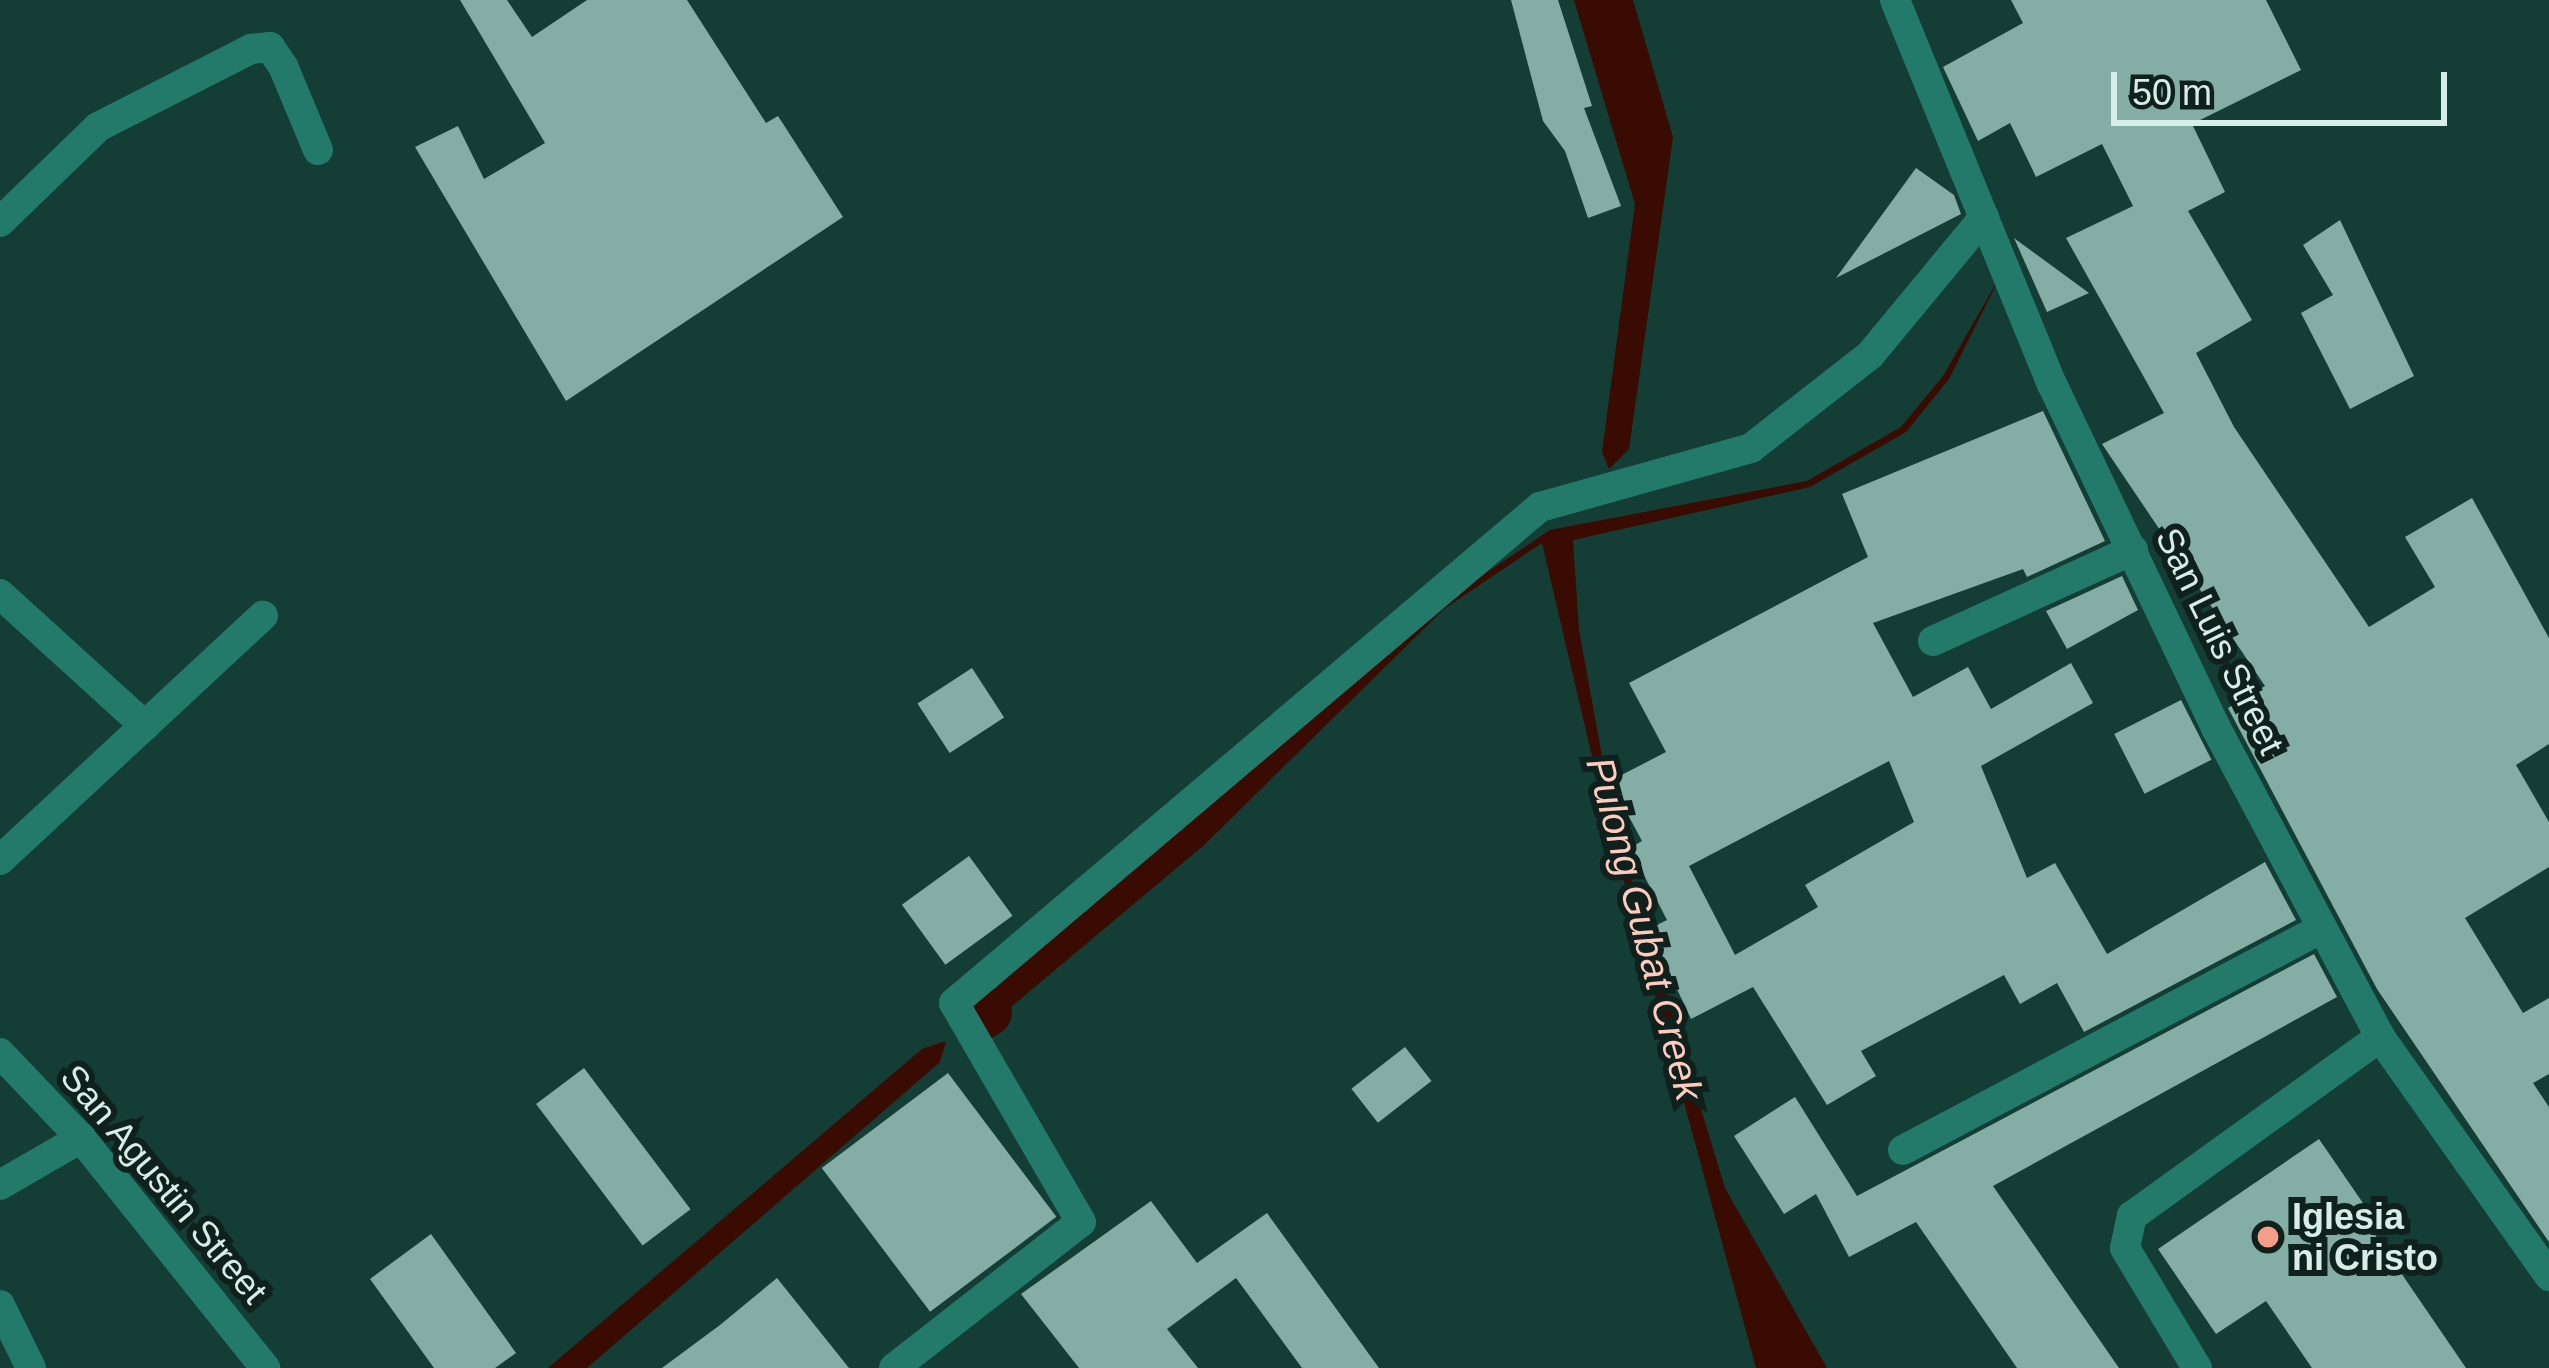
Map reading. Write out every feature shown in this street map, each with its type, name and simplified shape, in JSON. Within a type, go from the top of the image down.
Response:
[{"type":"street","name":"San Luis Street","points":[[1895,0],[2052,384],[2322,928],[2380,1037],[2549,1276]]},
{"type":"street","points":[[0,222],[98,127],[251,49],[269,47],[283,65],[318,150]]},
{"type":"street","points":[[893,1368],[1081,1222],[954,1003],[1540,507],[1750,448],[1870,355],[1984,217]]},
{"type":"street","points":[[1933,641],[2133,550]]},
{"type":"street","points":[[0,594],[145,725]]},
{"type":"street","points":[[0,860],[263,616]]},
{"type":"street","points":[[1903,1150],[2322,928]]},
{"type":"street","points":[[2197,1368],[2125,1248],[2132,1216],[2380,1037]]},
{"type":"street","name":"San Agustin Street","points":[[0,1053],[81,1138],[265,1368]]},
{"type":"street","points":[[0,1185],[81,1138]]},
{"type":"street","points":[[0,1305],[31,1368]]},
{"type":"water","points":[[1574,0],[1633,0],[1673,137],[1629,449],[1609,469],[1602,452],[1635,204]]},
{"type":"water","name":"Pulong Gubat Creek","points":[[2002,273],[1949,379],[1906,432],[1810,487],[1573,540],[1579,630],[1614,822],[1725,1188],[1827,1368],[1756,1368],[1603,803],[1542,543],[1444,609],[1203,846],[1011,1007],[988,1012],[993,990],[1428,612],[1550,530],[1807,481],[1901,427],[1943,376]]},
{"type":"water","points":[[946,1041],[940,1062],[587,1368],[548,1368],[922,1049]]},
{"type":"building","points":[[460,0],[507,0],[532,37],[587,0],[687,0],[766,123],[778,116],[843,217],[566,401],[415,147],[458,126],[484,179],[545,143]]},
{"type":"building","points":[[1511,0],[1558,0],[1592,106],[1584,108],[1621,206],[1588,218],[1565,151],[1543,121]]},
{"type":"building","points":[[2011,0],[2266,0],[2301,70],[2192,124],[2225,192],[2188,211],[2252,320],[2196,353],[2234,427],[2369,627],[2435,587],[2405,537],[2472,498],[2549,638],[2549,744],[2516,765],[2549,822],[2549,867],[2465,918],[2523,1013],[2549,998],[2549,1074],[2533,1083],[2549,1107],[2549,1242],[2377,989],[2228,708],[2265,686],[2102,444],[2164,413],[2066,238],[2133,206],[2102,144],[2036,177],[2010,123],[1978,141],[1943,67],[2023,23]]},
{"type":"building","points":[[1916,168],[1954,195],[1961,214],[1836,278]]},
{"type":"building","points":[[2340,220],[2414,376],[2350,409],[2301,313],[2333,295],[2303,245]]},
{"type":"building","points":[[2014,238],[2089,293],[2047,312]]},
{"type":"building","points":[[2043,411],[2105,541],[2027,577],[2023,569],[1873,623],[1913,697],[1968,667],[1991,709],[2071,663],[2093,703],[1981,766],[2027,878],[2055,863],[2107,954],[2265,862],[2296,920],[2084,1032],[2057,983],[2020,1004],[2004,975],[1861,1051],[1876,1076],[1827,1105],[1753,987],[1691,1019],[1649,929],[1667,920],[1630,848],[1642,841],[1610,781],[1666,752],[1629,683],[1868,557],[1842,494]],"holes":[[[1889,761],[1914,822],[1805,885],[1818,907],[1735,955],[1689,866]]]},
{"type":"building","points":[[2122,576],[2138,610],[2067,649],[2046,611]]},
{"type":"building","points":[[972,668],[1004,717],[950,753],[917,703]]},
{"type":"building","points":[[2181,700],[2211,760],[2145,794],[2114,734]]},
{"type":"building","points":[[969,856],[1012,916],[945,965],[902,905]]},
{"type":"building","points":[[2314,954],[2337,997],[1993,1186],[2119,1368],[2017,1368],[1916,1222],[1849,1257],[1816,1194],[1784,1214],[1734,1136],[1795,1097],[1857,1196]]},
{"type":"building","points":[[1405,1047],[1431,1081],[1378,1123],[1351,1089]]},
{"type":"building","points":[[584,1068],[691,1209],[643,1245],[536,1104]]},
{"type":"building","points":[[948,1073],[1056,1217],[930,1312],[822,1168]]},
{"type":"building","points":[[2319,1139],[2378,1225],[2371,1229],[2466,1368],[2312,1368],[2266,1301],[2216,1334],[2158,1249]]},
{"type":"building","points":[[1151,1201],[1197,1263],[1267,1213],[1379,1368],[1302,1368],[1236,1278],[1167,1329],[1198,1368],[1079,1368],[1021,1294]]},
{"type":"building","points":[[431,1234],[516,1353],[495,1368],[434,1368],[370,1279]]},
{"type":"building","points":[[777,1278],[849,1368],[662,1368],[720,1325]]},
{"type":"waterway","points":[[977,1019],[988,1012]]},
{"type":"place","name":"Iglesia ni Cristo","points":[[2268,1237]]}]
